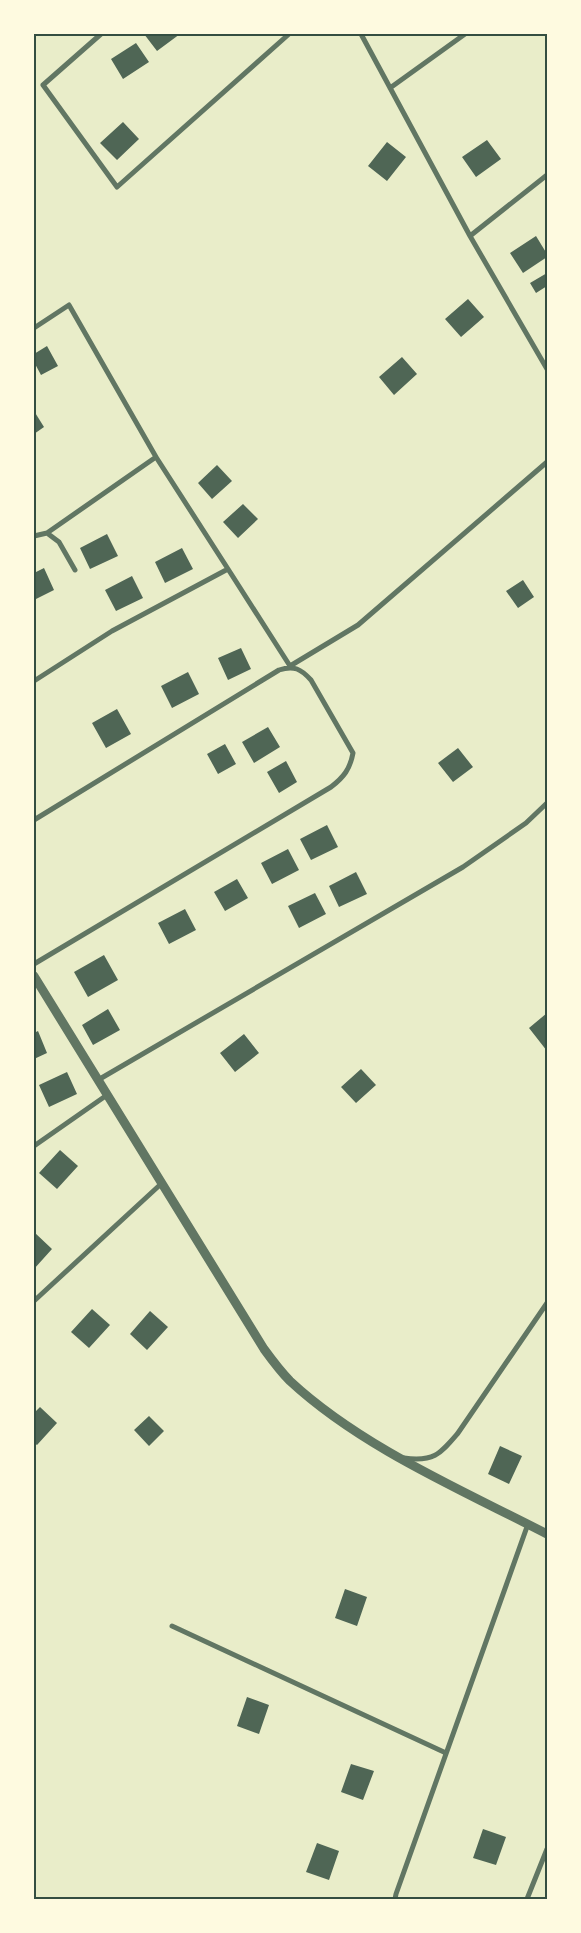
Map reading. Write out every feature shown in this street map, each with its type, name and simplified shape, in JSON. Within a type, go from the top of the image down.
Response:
[{"type":"street","points":[[101,34],[43,84],[117,187],[289,34]]},
{"type":"street","points":[[361,34],[470,236],[547,369]]},
{"type":"street","points":[[390,88],[464,34]]},
{"type":"street","points":[[470,236],[547,175]]},
{"type":"street","points":[[34,328],[68,305],[156,458],[290,666],[302,670],[311,680],[353,753],[351,764],[345,775],[332,787],[34,964]]},
{"type":"street","points":[[34,536],[47,533],[156,458]]},
{"type":"street","points":[[34,820],[279,670],[290,666],[358,625],[547,462]]},
{"type":"street","points":[[47,533],[59,542],[75,570]]},
{"type":"street","points":[[34,681],[112,631],[228,569]]},
{"type":"street","points":[[98,1080],[463,867],[526,823],[547,803]]},
{"type":"street","points":[[34,976],[37,988],[98,1080],[264,1349],[289,1380],[318,1405],[369,1440],[547,1534]]},
{"type":"street","points":[[34,1146],[107,1095]]},
{"type":"street","points":[[34,1301],[162,1183]]},
{"type":"street","points":[[401,1458],[422,1460],[441,1453],[458,1433],[547,1303]]},
{"type":"street","points":[[395,1899],[528,1524]]},
{"type":"street","points":[[172,1626],[446,1753]]},
{"type":"street","points":[[527,1899],[547,1849]]},
{"type":"building","points":[[144,34],[180,34],[157,51]]},
{"type":"building","points":[[136,43],[149,62],[123,79],[111,59]]},
{"type":"building","points":[[123,122],[139,139],[117,160],[100,143]]},
{"type":"building","points":[[487,140],[501,159],[476,177],[462,157]]},
{"type":"building","points":[[387,142],[406,157],[387,181],[368,166]]},
{"type":"building","points":[[536,236],[547,257],[523,273],[510,253]]},
{"type":"building","points":[[547,273],[547,286],[536,293],[530,283]]},
{"type":"building","points":[[468,299],[484,317],[461,337],[445,319]]},
{"type":"building","points":[[47,346],[58,366],[41,375],[34,362],[34,354]]},
{"type":"building","points":[[402,357],[417,374],[394,395],[379,377]]},
{"type":"building","points":[[34,411],[44,427],[34,434]]},
{"type":"building","points":[[217,465],[232,481],[212,499],[198,483]]},
{"type":"building","points":[[243,504],[258,519],[238,538],[223,522]]},
{"type":"building","points":[[107,534],[118,556],[90,569],[80,548]]},
{"type":"building","points":[[182,548],[193,569],[165,583],[155,562]]},
{"type":"building","points":[[44,568],[54,590],[34,600],[34,573]]},
{"type":"building","points":[[132,576],[143,598],[116,611],[105,590]]},
{"type":"building","points":[[523,580],[534,597],[518,608],[506,591]]},
{"type":"building","points":[[241,648],[251,669],[228,680],[218,658]]},
{"type":"building","points":[[188,672],[199,694],[172,708],[161,686]]},
{"type":"building","points":[[117,709],[131,734],[106,748],[92,723]]},
{"type":"building","points":[[268,727],[280,747],[254,763],[242,742]]},
{"type":"building","points":[[225,744],[236,764],[218,774],[207,754]]},
{"type":"building","points":[[458,748],[473,767],[453,782],[438,763]]},
{"type":"building","points":[[286,761],[297,782],[279,793],[267,772]]},
{"type":"building","points":[[327,825],[338,847],[311,860],[300,839]]},
{"type":"building","points":[[288,849],[299,870],[272,884],[261,863]]},
{"type":"building","points":[[356,872],[367,894],[339,907],[329,886]]},
{"type":"building","points":[[237,879],[248,898],[225,911],[214,892]]},
{"type":"building","points":[[315,893],[326,914],[299,928],[288,906]]},
{"type":"building","points":[[185,909],[196,930],[169,944],[158,923]]},
{"type":"building","points":[[104,955],[118,980],[88,997],[74,972]]},
{"type":"building","points":[[108,1009],[120,1030],[93,1045],[82,1025]]},
{"type":"building","points":[[547,1013],[547,1051],[529,1028]]},
{"type":"building","points":[[38,1031],[47,1053],[34,1059],[34,1033]]},
{"type":"building","points":[[244,1034],[259,1053],[235,1072],[220,1053]]},
{"type":"building","points":[[361,1069],[376,1085],[356,1103],[341,1087]]},
{"type":"building","points":[[67,1072],[77,1094],[49,1107],[39,1085]]},
{"type":"building","points":[[60,1150],[78,1166],[57,1189],[39,1173]]},
{"type":"building","points":[[34,1232],[52,1249],[34,1269]]},
{"type":"building","points":[[92,1309],[110,1325],[89,1348],[71,1332]]},
{"type":"building","points":[[150,1311],[168,1327],[147,1350],[130,1334]]},
{"type":"building","points":[[40,1407],[57,1423],[37,1445],[34,1443],[34,1413]]},
{"type":"building","points":[[149,1416],[164,1431],[149,1446],[134,1430]]},
{"type":"building","points":[[500,1446],[522,1456],[509,1484],[488,1474]]},
{"type":"building","points":[[345,1589],[367,1597],[357,1626],[335,1618]]},
{"type":"building","points":[[247,1697],[269,1705],[259,1734],[237,1726]]},
{"type":"building","points":[[351,1764],[374,1771],[363,1800],[341,1792]]},
{"type":"building","points":[[483,1829],[506,1837],[496,1865],[473,1858]]},
{"type":"building","points":[[317,1843],[339,1851],[329,1880],[306,1872]]}]
